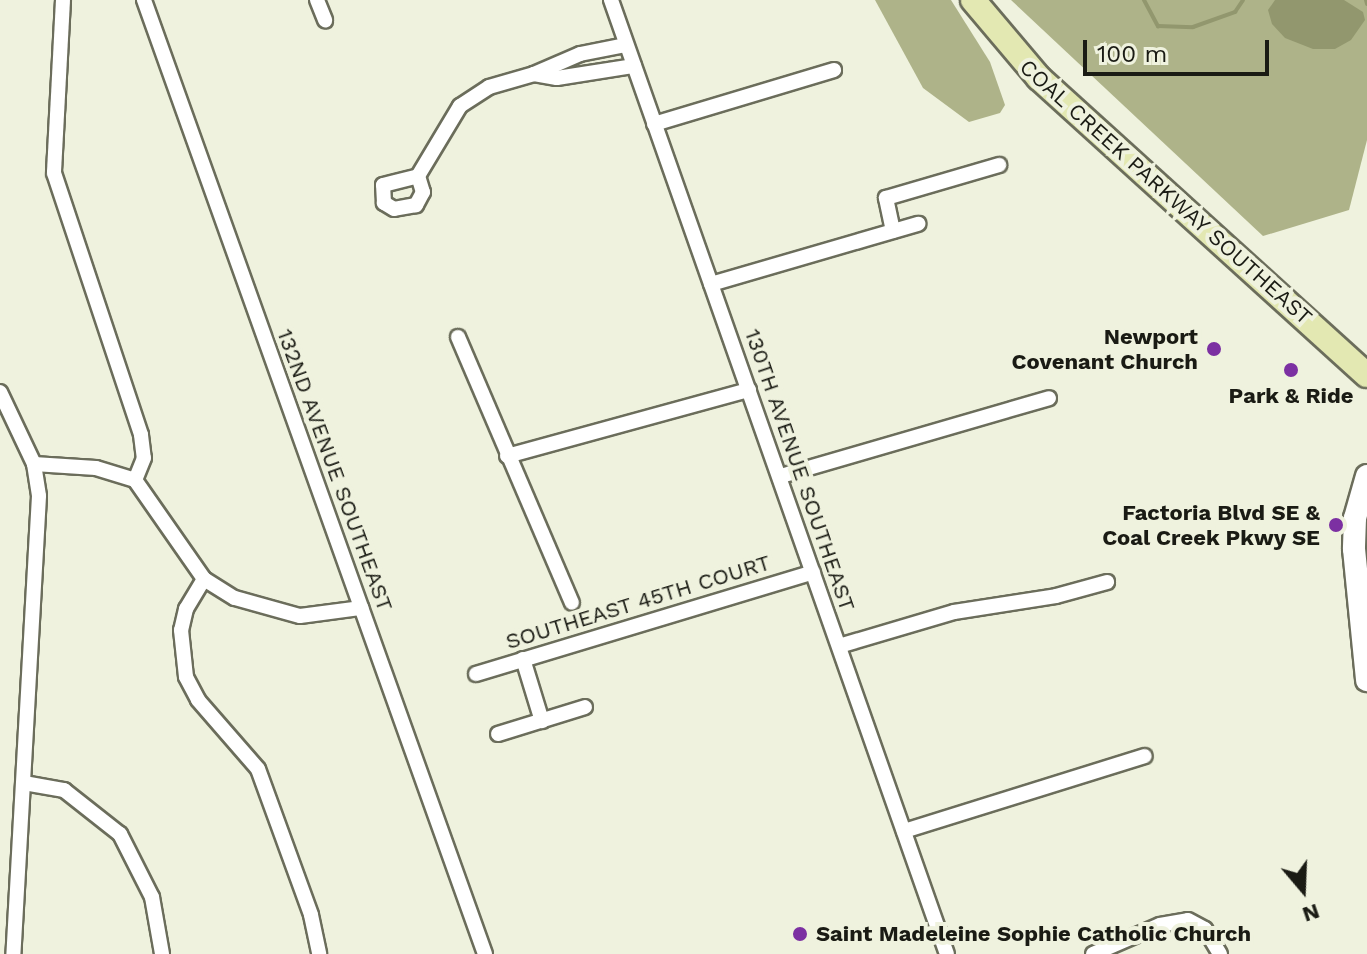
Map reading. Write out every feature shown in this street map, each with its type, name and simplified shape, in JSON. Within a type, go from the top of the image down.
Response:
[{"type":"main road","name":"COAL CREEK PARKWAY SOUTHEAST","points":[[973,0],[1039,78],[1367,375]]},
{"type":"main road","points":[[1367,476],[1355,518],[1354,549],[1367,680]]},
{"type":"street","points":[[63,0],[54,173],[141,435],[144,458],[135,480]]},
{"type":"street","name":"132ND AVENUE SOUTHEAST","points":[[144,0],[485,954]]},
{"type":"street","points":[[317,0],[325,20]]},
{"type":"street","name":"130TH AVENUE SOUTHEAST","points":[[611,0],[947,954]]},
{"type":"street","points":[[418,176],[460,106],[489,87],[534,74],[580,54],[626,45]]},
{"type":"street","points":[[534,74],[557,78],[634,66]]},
{"type":"street","points":[[654,124],[834,70]]},
{"type":"street","points":[[893,231],[886,198],[999,165]]},
{"type":"street","points":[[711,284],[918,224]]},
{"type":"street","points":[[458,337],[572,603]]},
{"type":"street","points":[[507,456],[749,390]]},
{"type":"street","points":[[0,392],[34,464],[39,496],[13,954]]},
{"type":"street","points":[[781,476],[1049,398]]},
{"type":"street","points":[[34,464],[96,468],[135,480],[204,579],[235,598],[281,614],[324,615],[361,608]]},
{"type":"street","name":"SOUTHEAST 45TH COURT","points":[[476,674],[813,572]]},
{"type":"street","points":[[204,579],[186,609],[181,630],[186,677],[198,700],[258,769],[311,915],[319,954]]},
{"type":"street","points":[[839,646],[954,612],[1056,596],[1107,582]]},
{"type":"street","points":[[523,659],[542,721]]},
{"type":"street","points":[[498,734],[585,707]]},
{"type":"street","points":[[904,831],[1145,756]]},
{"type":"street","points":[[24,783],[64,790],[120,834],[152,897],[162,954]]},
{"type":"street","points":[[1093,954],[1160,925],[1188,920],[1205,929],[1220,954]]},
{"type":"shaded area","points":[[875,0],[951,0],[990,62],[1005,105],[1000,113],[969,122],[923,88]]},
{"type":"shaded area","points":[[1011,0],[1367,0],[1367,140],[1349,210],[1263,236]]},
{"type":"shaded area","points":[[1275,0],[1344,0],[1363,12],[1365,20],[1351,40],[1335,49],[1313,49],[1285,38],[1272,24],[1268,10]]},
{"type":"waterway","points":[[1144,0],[1158,26],[1193,27],[1235,12],[1243,0]]},
{"type":"waterway","points":[[1366,0],[1367,4]]},
{"type":"place","name":"Newport Covenant Church","points":[[1214,349]]},
{"type":"place","name":"Park & Ride","points":[[1291,370]]},
{"type":"place","name":"Factoria Blvd SE & Coal Creek Pkwy SE","points":[[1336,525]]},
{"type":"place","name":"Saint Madeleine Sophie Catholic Church","points":[[800,934]]}]
